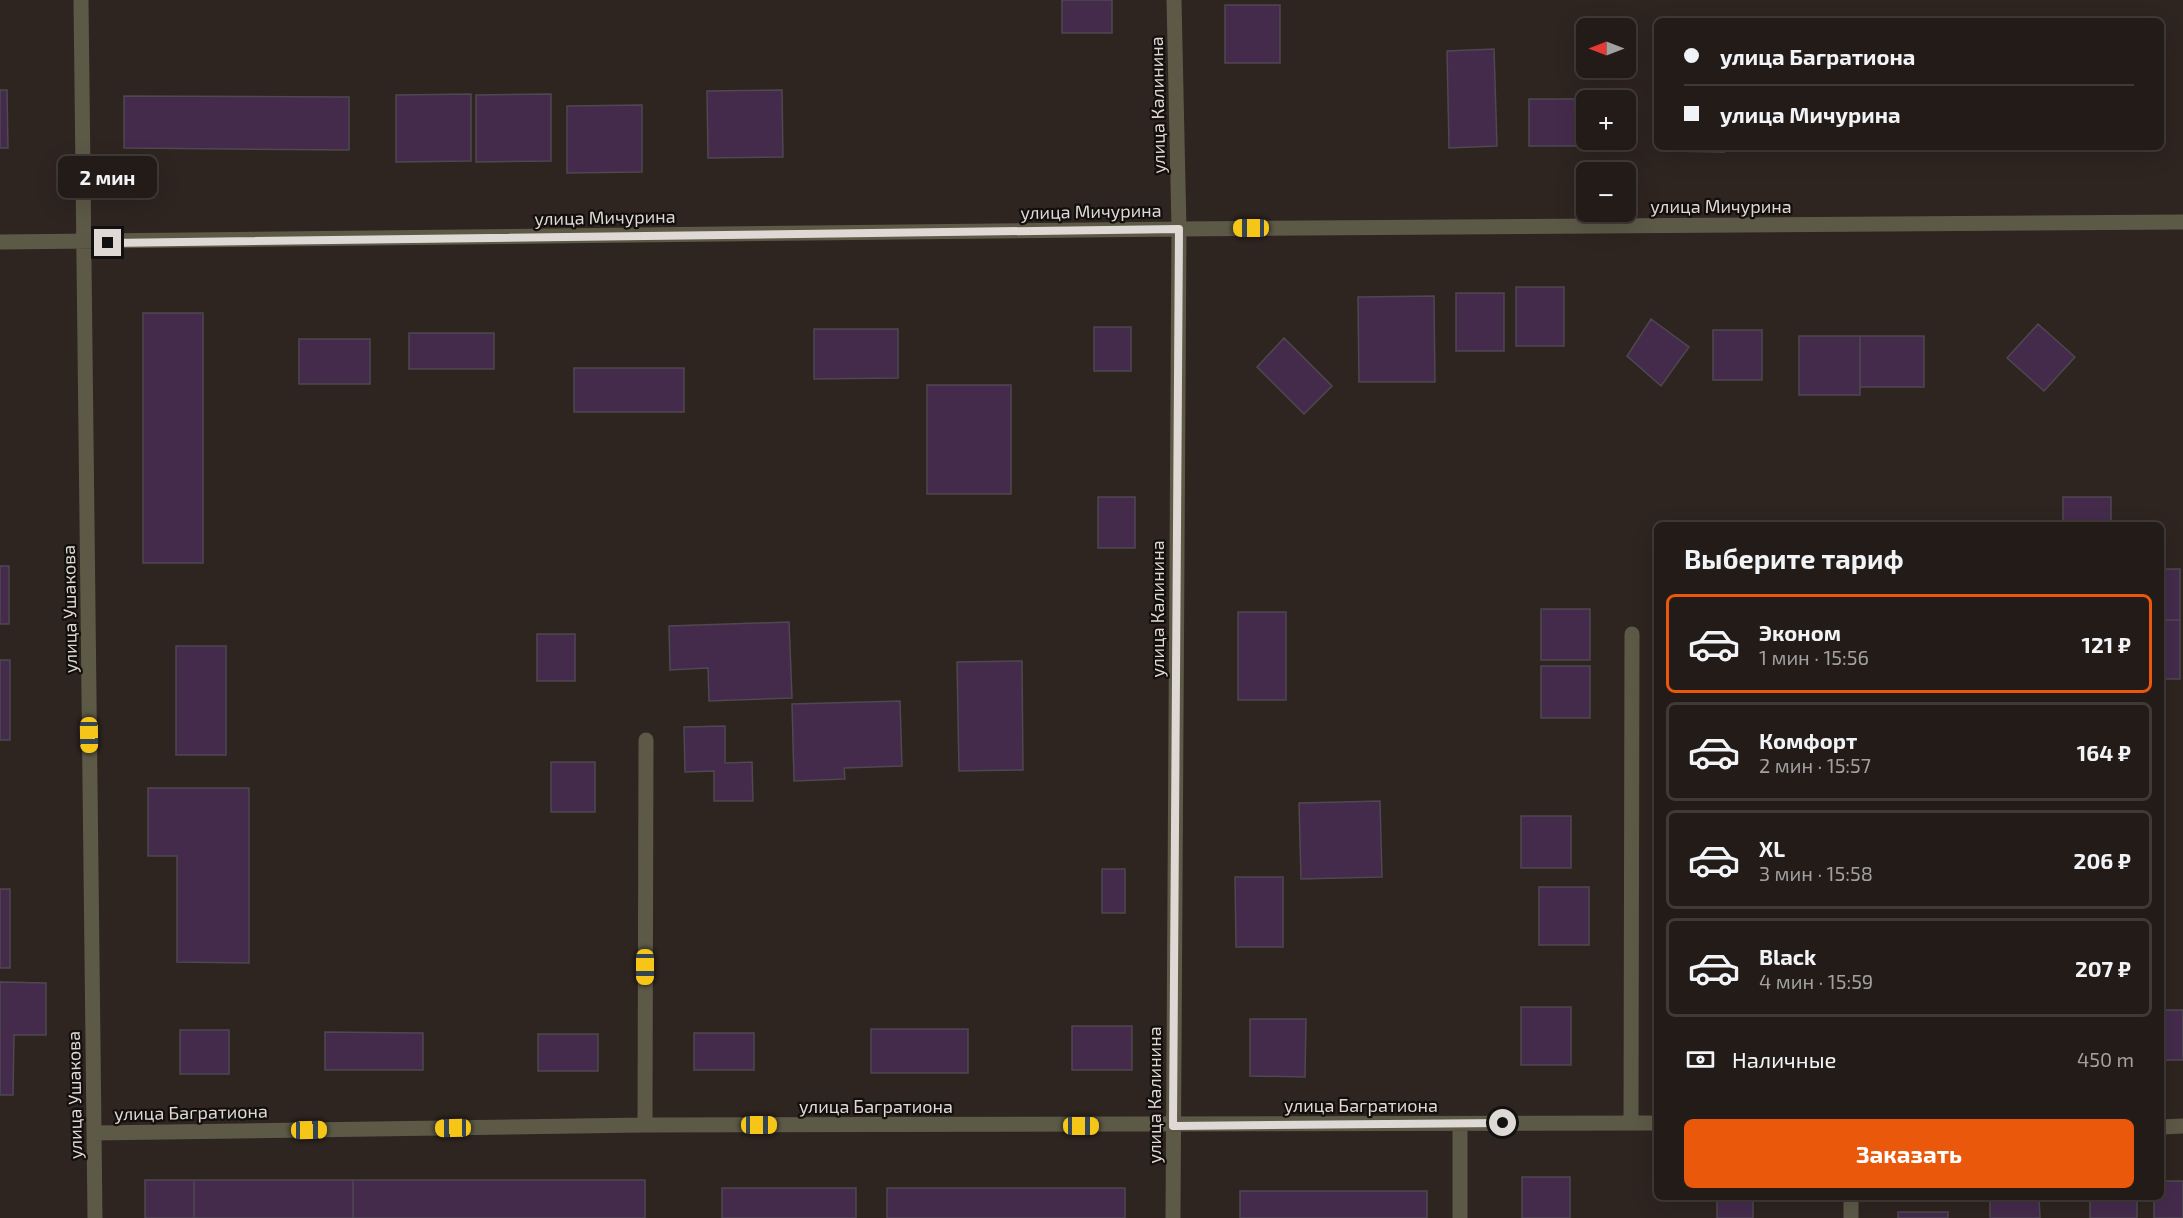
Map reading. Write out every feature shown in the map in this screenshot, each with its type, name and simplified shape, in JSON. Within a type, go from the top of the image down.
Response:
[{"type":"street","name":"улица Ушакова","points":[[81,0],[94,1218]]},
{"type":"street","name":"улица Калинина","points":[[1173,1218],[1179,229],[1174,0]]},
{"type":"street","name":"улица Мичурина","points":[[0,242],[84,243],[1179,229],[2183,222]]},
{"type":"street","points":[[1631,1123],[1632,634]]},
{"type":"street","points":[[645,1125],[646,740]]},
{"type":"street","name":"улица Багратиона","points":[[94,1133],[645,1125],[1173,1126],[1654,1123]]},
{"type":"street","points":[[1460,1124],[1460,1218]]},
{"type":"street","points":[[2164,1127],[2183,1126]]},
{"type":"street","points":[[1851,1200],[1851,1218]]},
{"type":"building","points":[[1062,0],[1112,0],[1112,33],[1062,33]]},
{"type":"building","points":[[1225,5],[1280,5],[1280,63],[1225,63]]},
{"type":"building","points":[[1494,49],[1497,146],[1449,148],[1447,51]]},
{"type":"building","points":[[0,90],[7,90],[8,148],[0,148]]},
{"type":"building","points":[[782,90],[783,157],[708,158],[707,91]]},
{"type":"building","points":[[471,94],[471,161],[396,162],[396,95]]},
{"type":"building","points":[[551,94],[551,161],[476,162],[476,95]]},
{"type":"building","points":[[124,96],[349,97],[349,150],[124,148]]},
{"type":"building","points":[[1529,99],[1576,99],[1576,146],[1529,146]]},
{"type":"building","points":[[642,105],[642,172],[567,173],[567,106]]},
{"type":"building","points":[[1669,150],[1724,150],[1724,152]]},
{"type":"building","points":[[1516,287],[1564,287],[1564,346],[1516,346]]},
{"type":"building","points":[[1456,293],[1504,293],[1504,351],[1456,351]]},
{"type":"building","points":[[1434,296],[1435,382],[1359,382],[1358,297]]},
{"type":"building","points":[[143,313],[203,313],[203,563],[143,563]]},
{"type":"building","points":[[1651,319],[1689,347],[1661,386],[1627,356]]},
{"type":"building","points":[[2038,324],[2075,357],[2044,391],[2007,358]]},
{"type":"building","points":[[1094,327],[1131,327],[1131,371],[1094,371]]},
{"type":"building","points":[[814,329],[898,329],[898,378],[814,379]]},
{"type":"building","points":[[1713,330],[1762,330],[1762,380],[1713,380]]},
{"type":"building","points":[[409,333],[494,333],[494,369],[409,369]]},
{"type":"building","points":[[1799,336],[1860,336],[1860,395],[1799,395]]},
{"type":"building","points":[[1860,336],[1924,336],[1924,387],[1860,387]]},
{"type":"building","points":[[1284,338],[1332,386],[1304,414],[1257,367]]},
{"type":"building","points":[[299,339],[370,339],[370,384],[299,384]]},
{"type":"building","points":[[574,368],[684,368],[684,412],[574,412]]},
{"type":"building","points":[[927,385],[1011,385],[1011,494],[927,494]]},
{"type":"building","points":[[1098,497],[1135,497],[1135,548],[1098,548]]},
{"type":"building","points":[[2063,497],[2111,497],[2111,522],[2063,522]]},
{"type":"building","points":[[0,566],[9,566],[9,624],[0,624]]},
{"type":"building","points":[[2164,569],[2180,569],[2180,620],[2164,620]]},
{"type":"building","points":[[1541,609],[1590,609],[1590,660],[1541,660]]},
{"type":"building","points":[[1238,612],[1286,612],[1286,700],[1238,700]]},
{"type":"building","points":[[2164,620],[2180,620],[2180,679],[2164,679]]},
{"type":"building","points":[[789,622],[792,698],[709,701],[708,668],[670,670],[669,626]]},
{"type":"building","points":[[537,634],[575,634],[575,681],[537,681]]},
{"type":"building","points":[[176,646],[226,646],[226,755],[176,755]]},
{"type":"building","points":[[0,660],[10,660],[10,740],[0,740]]},
{"type":"building","points":[[1022,661],[1023,770],[959,771],[957,662]]},
{"type":"building","points":[[1541,666],[1590,666],[1590,718],[1541,718]]},
{"type":"building","points":[[900,701],[902,766],[844,768],[845,779],[794,781],[792,704]]},
{"type":"building","points":[[725,726],[725,763],[752,762],[753,801],[714,801],[714,771],[685,772],[684,727]]},
{"type":"building","points":[[551,762],[595,762],[595,812],[551,812]]},
{"type":"building","points":[[148,788],[249,788],[249,963],[177,962],[177,856],[148,856]]},
{"type":"building","points":[[1380,801],[1382,877],[1301,879],[1299,803]]},
{"type":"building","points":[[1521,816],[1571,816],[1571,868],[1521,868]]},
{"type":"building","points":[[1102,869],[1125,869],[1125,913],[1102,913]]},
{"type":"building","points":[[1235,877],[1283,877],[1283,947],[1236,947]]},
{"type":"building","points":[[1539,887],[1589,887],[1589,945],[1539,945]]},
{"type":"building","points":[[0,889],[10,889],[10,968],[0,968]]},
{"type":"building","points":[[0,982],[46,983],[46,1035],[14,1035],[13,1095],[0,1095]]},
{"type":"building","points":[[1521,1007],[1571,1007],[1571,1065],[1521,1065]]},
{"type":"building","points":[[2164,1010],[2183,1010],[2183,1060],[2164,1060]]},
{"type":"building","points":[[1250,1019],[1306,1019],[1305,1077],[1250,1076]]},
{"type":"building","points":[[1072,1026],[1132,1026],[1132,1070],[1072,1070]]},
{"type":"building","points":[[871,1029],[968,1029],[968,1073],[871,1073]]},
{"type":"building","points":[[180,1030],[229,1030],[229,1074],[180,1074]]},
{"type":"building","points":[[325,1032],[423,1033],[423,1070],[325,1070]]},
{"type":"building","points":[[694,1033],[754,1033],[754,1070],[694,1070]]},
{"type":"building","points":[[538,1034],[598,1034],[598,1071],[538,1071]]},
{"type":"building","points":[[1522,1177],[1570,1177],[1570,1218],[1522,1218]]},
{"type":"building","points":[[145,1180],[194,1180],[194,1218],[145,1218]]},
{"type":"building","points":[[194,1180],[353,1180],[353,1218],[194,1218]]},
{"type":"building","points":[[353,1180],[645,1180],[645,1218],[353,1218]]},
{"type":"building","points":[[2164,1181],[2183,1181],[2183,1218],[2154,1218],[2154,1200],[2164,1200]]},
{"type":"building","points":[[722,1188],[856,1188],[856,1218],[722,1218]]},
{"type":"building","points":[[887,1188],[1125,1188],[1125,1218],[887,1218]]},
{"type":"building","points":[[1240,1191],[1427,1191],[1427,1218],[1240,1218]]},
{"type":"building","points":[[1717,1200],[1753,1200],[1753,1218],[1717,1218]]},
{"type":"building","points":[[1990,1200],[2039,1200],[2040,1218],[1990,1218]]},
{"type":"building","points":[[2090,1200],[2137,1200],[2137,1218],[2090,1218]]},
{"type":"building","points":[[1898,1212],[1948,1212],[1948,1218],[1898,1218]]},
{"type":"route","points":[[108,243],[1179,229],[1173,1126],[1503,1123]]}]
